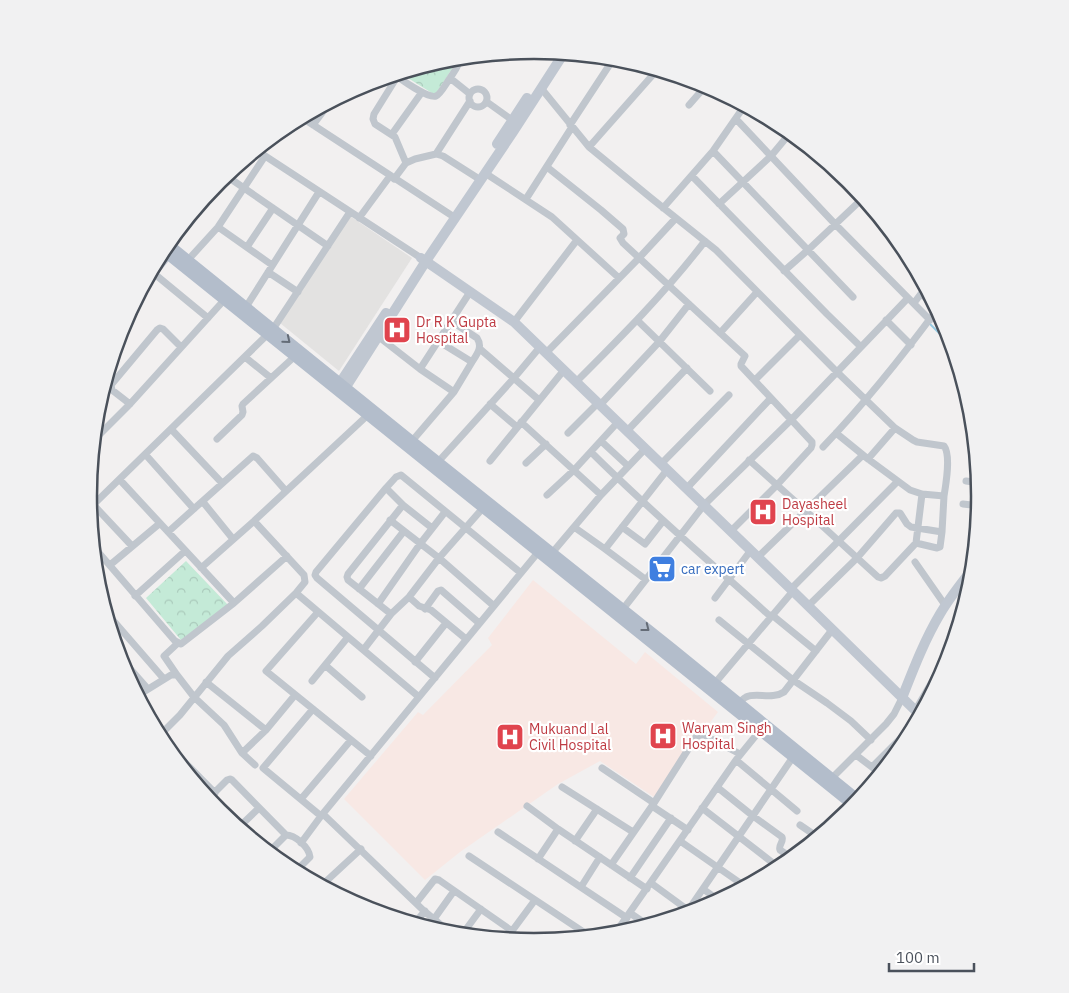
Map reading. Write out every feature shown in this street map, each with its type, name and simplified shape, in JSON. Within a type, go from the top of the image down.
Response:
[{"type":"main road","points":[[171,252],[370,412],[483,508],[540,549],[552,553],[739,703],[793,757],[848,802]]},
{"type":"main road","points":[[172,252],[188,260],[227,297],[246,307],[294,357],[341,389]]},
{"type":"main road","points":[[370,412],[438,462],[540,549],[763,727],[854,796]]},
{"type":"street","points":[[341,389],[379,337],[424,259],[480,175],[512,120],[552,60]]},
{"type":"street","points":[[341,389],[451,215],[559,60]]},
{"type":"street","points":[[402,80],[434,97],[438,95],[458,65]]},
{"type":"street","points":[[526,199],[609,65]]},
{"type":"street","points":[[589,147],[653,76]]},
{"type":"street","points":[[436,154],[470,98],[475,89],[482,89],[487,94],[487,102],[482,107],[475,107],[470,98],[450,78]]},
{"type":"street","points":[[392,83],[373,119],[375,124],[395,136],[406,163]]},
{"type":"street","points":[[541,88],[589,147],[716,250],[895,428],[912,440],[940,444],[947,449],[947,476],[941,545],[939,548],[916,542]]},
{"type":"street","points":[[392,134],[422,92]]},
{"type":"street","points":[[689,105],[701,92]]},
{"type":"street","points":[[487,102],[512,120]]},
{"type":"street","points":[[663,208],[713,151],[741,111]]},
{"type":"street","points":[[313,125],[321,114]]},
{"type":"street","points":[[736,119],[835,224],[930,320]]},
{"type":"street","points":[[308,122],[451,215]]},
{"type":"street","points":[[719,204],[771,156],[786,138]]},
{"type":"street","points":[[713,151],[853,297]]},
{"type":"street","points":[[262,154],[424,259],[514,322],[916,712]]},
{"type":"street","points":[[359,218],[392,177],[406,163],[436,154],[526,199],[552,217],[619,278]]},
{"type":"street","points":[[188,260],[218,227],[265,156]]},
{"type":"street","points":[[547,167],[623,229],[624,232],[620,239],[745,356],[741,366],[812,442],[812,445],[777,485],[731,531]]},
{"type":"street","points":[[692,176],[860,346]]},
{"type":"street","points":[[232,180],[328,246]]},
{"type":"street","points":[[246,307],[319,192]]},
{"type":"street","points":[[784,270],[808,250],[858,202]]},
{"type":"street","points":[[247,247],[273,208]]},
{"type":"street","points":[[97,497],[120,480],[270,332],[350,212]]},
{"type":"street","points":[[438,462],[514,378],[619,278],[676,218]]},
{"type":"street","points":[[218,227],[272,265]]},
{"type":"street","points":[[514,322],[577,240]]},
{"type":"street","points":[[576,382],[637,320],[705,241]]},
{"type":"street","points":[[268,272],[298,292]]},
{"type":"street","points":[[156,276],[208,318]]},
{"type":"street","points":[[420,369],[470,292]]},
{"type":"street","points":[[720,332],[757,292]]},
{"type":"street","points":[[914,304],[921,294]]},
{"type":"street","points":[[102,431],[130,404],[227,297]]},
{"type":"street","points":[[622,609],[704,505],[791,420],[908,298]]},
{"type":"street","points":[[568,433],[660,342],[689,304]]},
{"type":"street","points":[[823,447],[866,400],[933,316]]},
{"type":"street","points":[[412,442],[454,392],[480,349],[478,338],[451,320]]},
{"type":"street","points":[[637,320],[710,391]]},
{"type":"street","points":[[886,320],[911,345]]},
{"type":"street","points":[[112,383],[160,328],[181,347]]},
{"type":"street","points":[[755,380],[800,335]]},
{"type":"street","points":[[379,337],[420,369],[454,392]]},
{"type":"street","points":[[438,341],[472,362]]},
{"type":"street","points":[[480,349],[539,400]]},
{"type":"street","points":[[245,357],[271,378]]},
{"type":"street","points":[[217,438],[242,415],[242,406],[294,357]]},
{"type":"street","points":[[627,431],[686,368]]},
{"type":"street","points":[[490,461],[564,370]]},
{"type":"street","points":[[111,387],[112,390],[130,404]]},
{"type":"street","points":[[605,549],[642,502],[664,467],[729,395]]},
{"type":"street","points":[[686,489],[771,398]]},
{"type":"street","points":[[490,404],[546,444],[601,495]]},
{"type":"street","points":[[201,568],[370,412]]},
{"type":"street","points":[[547,496],[618,422]]},
{"type":"street","points":[[715,598],[754,554],[806,511],[895,428]]},
{"type":"street","points":[[171,429],[222,483]]},
{"type":"street","points":[[836,433],[897,482],[910,490],[922,494],[944,496]]},
{"type":"street","points":[[601,441],[628,466]]},
{"type":"street","points":[[526,463],[546,444]]},
{"type":"street","points":[[552,553],[601,495],[645,448]]},
{"type":"street","points":[[590,452],[679,536],[771,616],[816,651]]},
{"type":"street","points":[[145,454],[194,509]]},
{"type":"street","points":[[168,532],[253,456],[257,458],[286,491]]},
{"type":"street","points":[[749,460],[881,578],[916,542],[922,494]]},
{"type":"street","points":[[435,678],[315,575],[316,572],[386,488],[396,477],[401,475],[521,573]]},
{"type":"street","points":[[120,480],[234,603]]},
{"type":"street","points":[[966,481],[971,481]]},
{"type":"street","points":[[714,683],[792,590],[897,482]]},
{"type":"street","points":[[386,488],[432,528]]},
{"type":"street","points":[[203,502],[233,539]]},
{"type":"street","points":[[963,504],[972,505]]},
{"type":"street","points":[[391,614],[348,580],[347,577],[390,520],[404,505]]},
{"type":"street","points":[[364,649],[391,614],[409,597],[439,558],[483,508]]},
{"type":"street","points":[[97,509],[132,546]]},
{"type":"street","points":[[378,604],[445,512]]},
{"type":"street","points":[[808,606],[857,558],[896,513],[900,513],[909,526],[942,532]]},
{"type":"street","points":[[390,520],[439,558],[494,606]]},
{"type":"street","points":[[165,730],[180,715],[228,656],[262,626],[305,582],[305,577],[288,556],[254,521]]},
{"type":"street","points":[[622,527],[645,544],[663,521]]},
{"type":"street","points":[[110,565],[160,524]]},
{"type":"street","points":[[574,527],[646,580]]},
{"type":"street","points":[[359,589],[404,532]]},
{"type":"street","points":[[301,843],[540,549]]},
{"type":"street","points":[[135,596],[185,551]]},
{"type":"street","points":[[100,554],[178,643]]},
{"type":"street","points":[[255,765],[242,753],[224,725],[194,697],[164,656],[178,643],[183,643],[234,603],[288,556]]},
{"type":"street","points":[[914,562],[945,605]]},
{"type":"street","points":[[832,778],[871,740],[894,714],[924,644],[945,605],[964,580]]},
{"type":"street","points":[[425,608],[441,590],[480,623]]},
{"type":"street","points":[[296,593],[419,696]]},
{"type":"street","points":[[409,597],[419,606],[431,610],[466,639]]},
{"type":"street","points":[[318,612],[266,671],[370,756]]},
{"type":"street","points":[[719,620],[793,680],[851,721],[871,740]]},
{"type":"street","points":[[415,662],[446,623]]},
{"type":"street","points":[[116,624],[164,679]]},
{"type":"street","points":[[739,703],[747,696],[780,694],[784,692],[832,630]]},
{"type":"street","points":[[312,681],[348,637]]},
{"type":"street","points":[[325,665],[362,697]]},
{"type":"street","points":[[134,674],[148,689]]},
{"type":"street","points":[[143,692],[171,674],[177,675]]},
{"type":"street","points":[[206,682],[266,730]]},
{"type":"street","points":[[242,753],[266,730],[295,695]]},
{"type":"street","points":[[313,709],[263,768],[361,849],[439,924]]},
{"type":"street","points":[[620,926],[738,757],[763,727]]},
{"type":"street","points":[[611,865],[696,737],[700,735],[738,757],[797,811]]},
{"type":"street","points":[[301,799],[351,740]]},
{"type":"street","points":[[872,767],[896,743]]},
{"type":"street","points":[[856,755],[876,770]]},
{"type":"street","points":[[694,904],[793,757]]},
{"type":"street","points":[[602,768],[688,830]]},
{"type":"street","points":[[194,772],[215,793],[230,779],[232,780],[286,835],[294,836],[310,852],[310,857],[301,866]]},
{"type":"street","points":[[562,787],[633,832]]},
{"type":"street","points":[[717,787],[782,837],[783,841],[780,850],[786,854]]},
{"type":"street","points":[[527,806],[630,878],[649,886],[682,908]]},
{"type":"street","points":[[243,823],[259,808]]},
{"type":"street","points":[[702,808],[773,863]]},
{"type":"street","points":[[575,841],[597,809]]},
{"type":"street","points":[[630,878],[671,818]]},
{"type":"street","points":[[800,825],[813,834]]},
{"type":"street","points":[[538,859],[558,829]]},
{"type":"street","points":[[498,832],[581,887],[640,921]]},
{"type":"street","points":[[273,848],[286,835]]},
{"type":"street","points":[[680,841],[740,883]]},
{"type":"street","points":[[326,881],[361,849]]},
{"type":"street","points":[[469,856],[582,932]]},
{"type":"street","points":[[581,887],[600,858]]},
{"type":"street","points":[[416,902],[434,879],[439,880],[512,932],[535,900]]},
{"type":"street","points":[[703,889],[713,896]]},
{"type":"street","points":[[434,919],[454,891]]},
{"type":"street","points":[[466,929],[481,909]]},
{"type":"street","points":[[419,918],[426,911]]},
{"type":"shaded area","points":[[350,216],[412,258],[339,371],[280,323]]},
{"type":"shaded area","name":"Mukuand Lal Civil Hospital","points":[[533,580],[636,664],[645,652],[718,712],[654,797],[600,761],[558,784],[460,852],[425,880],[344,799],[418,712],[423,715],[492,645],[488,638]]},
{"type":"green space","points":[[454,66],[435,95],[408,78]]},
{"type":"green space","points":[[186,561],[228,605],[181,640],[146,598]]},
{"type":"waterway","points":[[930,324],[941,335]]},
{"type":"place","name":"Dr R K Gupta Hospital","points":[[397,330]]},
{"type":"place","name":"Dayasheel Hospital","points":[[763,512]]},
{"type":"place","name":"car expert","points":[[662,569]]},
{"type":"place","name":"Waryam Singh Hospital","points":[[663,736]]},
{"type":"place","name":"Mukuand Lal Civil Hospital","points":[[510,737]]}]
